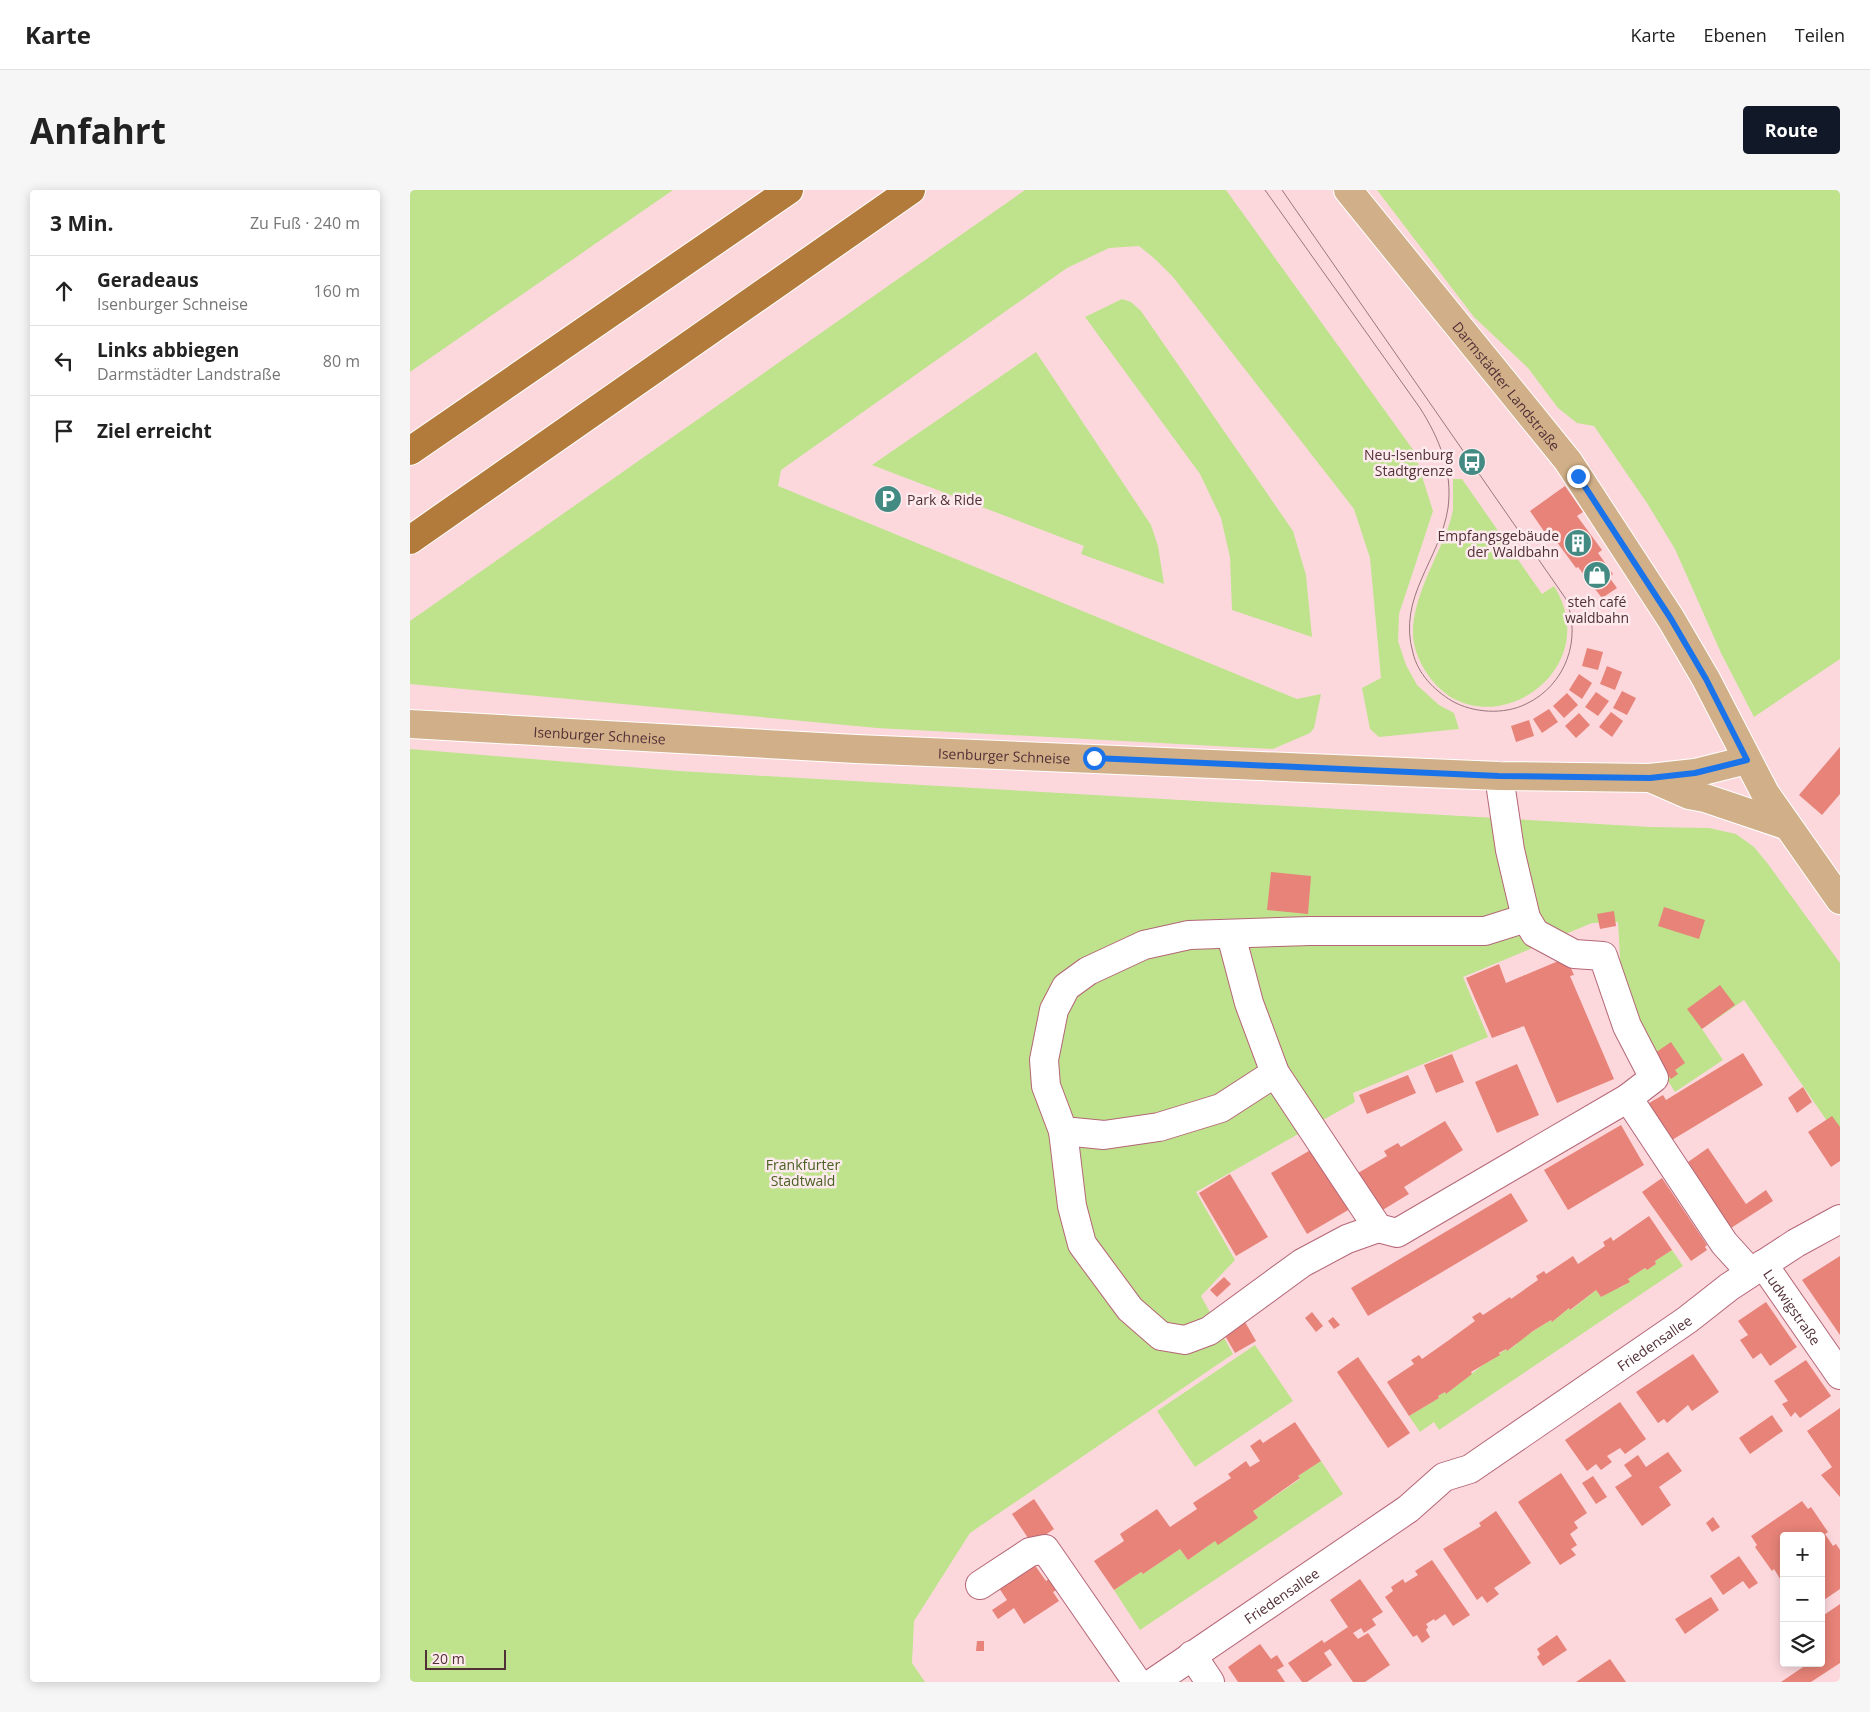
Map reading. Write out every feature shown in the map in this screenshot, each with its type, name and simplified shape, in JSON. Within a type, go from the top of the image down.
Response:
[{"type":"highway","points":[[410,451],[789,190]]},
{"type":"highway","points":[[410,540],[911,190]]},
{"type":"main road","name":"Darmstädter Landstraße","points":[[1348,190],[1568,462],[1643,573],[1675,626],[1706,679],[1747,760],[1785,824],[1840,900]]},
{"type":"main road","name":"Isenburger Schneise","points":[[410,724],[866,749],[1499,776],[1650,778],[1695,773],[1747,760]]},
{"type":"main road","points":[[1650,778],[1689,795],[1705,798],[1785,824]]},
{"type":"street","points":[[1499,776],[1512,857],[1526,918],[1535,933],[1574,954],[1603,956],[1627,1026],[1654,1078],[1628,1098],[1397,1233],[1378,1228],[1346,1239],[1302,1263],[1209,1330],[1185,1340],[1160,1336],[1130,1309],[1082,1244],[1072,1206],[1063,1131],[1046,1086],[1044,1060],[1054,1010],[1066,986],[1088,972],[1144,945],[1189,935],[1310,931],[1485,930],[1526,918]]},
{"type":"street","points":[[1231,935],[1249,1003],[1275,1073],[1378,1228]]},
{"type":"street","points":[[1063,1131],[1104,1135],[1159,1127],[1221,1108],[1275,1073]]},
{"type":"street","name":"Ludwigstraße","points":[[1628,1098],[1724,1243],[1743,1264],[1755,1270],[1840,1375]]},
{"type":"street","name":"Friedensallee","points":[[1154,1682],[1408,1509],[1444,1477],[1470,1470],[1687,1320],[1755,1270],[1840,1219]]},
{"type":"street","points":[[980,1584],[1030,1552],[1045,1549],[1137,1682]]},
{"type":"street","points":[[1192,1655],[1210,1682]]},
{"type":"green space","points":[[410,190],[673,190],[410,372]]},
{"type":"green space","points":[[1025,190],[1226,190],[1414,451],[1433,511],[1399,614],[1398,641],[1406,665],[1417,685],[1439,705],[1454,713],[1459,729],[1379,737],[1370,729],[1362,688],[1381,678],[1370,558],[1354,509],[1173,277],[1139,246],[1109,248],[1067,268],[781,470],[778,486],[1297,699],[1321,694],[1314,728],[1310,733],[1273,749],[877,728],[410,684],[410,621]]},
{"type":"green space","points":[[1377,190],[1840,190],[1840,659],[1754,717],[1721,653],[1675,549],[1647,503],[1594,426],[1577,423],[1558,408],[1528,368],[1474,317]]},
{"type":"green space","points":[[1122,299],[1131,302],[1141,311],[1293,531],[1306,575],[1312,637],[1232,610],[1230,557],[1221,518],[1200,474],[1085,317]]},
{"type":"green space","points":[[1036,352],[1151,525],[1158,546],[1164,584],[1081,554],[1084,546],[872,465]]},
{"type":"green space","points":[[1453,479],[1462,479],[1542,594],[1554,586],[1566,619],[1565,649],[1552,674],[1530,694],[1504,705],[1476,706],[1449,696],[1426,672],[1415,649],[1413,633],[1417,605],[1450,522],[1453,510]]},
{"type":"green space","name":"Frankfurter Stadtwald","points":[[410,749],[679,771],[1651,827],[1709,828],[1736,834],[1754,847],[1768,864],[1840,963],[1840,1140],[1744,1000],[1702,1029],[1723,1060],[1675,1092],[1637,1032],[1621,976],[1618,922],[1592,923],[1463,977],[1488,1037],[1353,1093],[1355,1102],[1196,1192],[1235,1260],[1201,1296],[1233,1354],[970,1533],[914,1621],[912,1663],[925,1682],[410,1682]]},
{"type":"green space","points":[[1672,1250],[1683,1266],[1439,1430],[1434,1422],[1420,1432],[1409,1416],[1439,1398],[1438,1396],[1445,1392],[1446,1394],[1488,1361],[1517,1344],[1516,1342],[1551,1320],[1552,1322],[1569,1308],[1571,1310],[1596,1290],[1601,1297],[1618,1286],[1620,1288],[1629,1282],[1628,1279],[1645,1268],[1647,1270],[1656,1264],[1655,1261]]},
{"type":"green space","points":[[1255,1345],[1293,1401],[1195,1467],[1157,1411]]},
{"type":"green space","points":[[1321,1461],[1343,1494],[1140,1630],[1114,1590],[1141,1572],[1143,1574],[1180,1549],[1188,1560],[1215,1541],[1258,1518],[1253,1511],[1300,1479],[1298,1476]]},
{"type":"building","name":"Empfangsgebäude der Waldbahn","points":[[1565,486],[1583,512],[1577,516],[1602,550],[1598,553],[1613,574],[1609,577],[1617,588],[1602,598],[1578,567],[1576,568],[1551,534],[1548,537],[1530,511]]},
{"type":"building","points":[[1587,648],[1603,652],[1598,670],[1582,666]]},
{"type":"building","points":[[1607,666],[1622,672],[1615,690],[1600,684]]},
{"type":"building","points":[[1579,674],[1592,683],[1582,699],[1569,690]]},
{"type":"building","points":[[1622,691],[1636,698],[1627,715],[1613,708]]},
{"type":"building","points":[[1596,692],[1609,701],[1598,716],[1585,707]]},
{"type":"building","points":[[1567,693],[1578,705],[1564,718],[1553,706]]},
{"type":"building","points":[[1549,709],[1558,722],[1542,733],[1533,719]]},
{"type":"building","points":[[1611,712],[1623,721],[1612,737],[1599,727]]},
{"type":"building","points":[[1579,713],[1590,725],[1576,738],[1565,726]]},
{"type":"building","points":[[1529,720],[1534,736],[1516,742],[1511,726]]},
{"type":"building","points":[[1840,747],[1840,794],[1822,815],[1799,795]]},
{"type":"building","points":[[1271,872],[1311,876],[1308,914],[1267,910]]},
{"type":"building","points":[[1664,907],[1705,920],[1699,939],[1658,926]]},
{"type":"building","points":[[1614,911],[1616,926],[1600,929],[1597,914]]},
{"type":"building","points":[[1563,959],[1566,965],[1569,964],[1574,975],[1570,976],[1614,1079],[1557,1103],[1524,1026],[1492,1038],[1466,978],[1499,964],[1506,983]]},
{"type":"building","points":[[1720,985],[1735,1005],[1702,1029],[1687,1009]]},
{"type":"building","points":[[1671,1042],[1685,1063],[1675,1070],[1678,1074],[1671,1079],[1652,1055]]},
{"type":"building","points":[[1743,1053],[1763,1085],[1672,1140],[1649,1103],[1663,1095],[1666,1100]]},
{"type":"building","points":[[1452,1054],[1464,1082],[1436,1093],[1424,1065]]},
{"type":"building","points":[[1517,1064],[1539,1115],[1497,1133],[1475,1082]]},
{"type":"building","points":[[1408,1075],[1416,1093],[1367,1114],[1359,1095]]},
{"type":"building","points":[[1803,1087],[1812,1102],[1797,1113],[1788,1098]]},
{"type":"building","points":[[1832,1116],[1840,1127],[1840,1161],[1831,1167],[1808,1132]]},
{"type":"building","points":[[1445,1121],[1463,1150],[1404,1187],[1409,1194],[1381,1211],[1358,1173],[1387,1156],[1384,1151],[1398,1143],[1401,1147]]},
{"type":"building","points":[[1621,1125],[1644,1165],[1568,1210],[1544,1170]]},
{"type":"building","points":[[1314,1148],[1350,1209],[1307,1234],[1271,1173]]},
{"type":"building","points":[[1708,1148],[1746,1204],[1766,1190],[1773,1201],[1731,1228],[1688,1162]]},
{"type":"building","points":[[1230,1174],[1268,1237],[1236,1256],[1199,1193]]},
{"type":"building","points":[[1662,1178],[1707,1245],[1705,1247],[1707,1250],[1691,1261],[1642,1192]]},
{"type":"building","points":[[1511,1193],[1528,1221],[1368,1316],[1351,1288]]},
{"type":"building","points":[[1649,1216],[1672,1250],[1655,1261],[1656,1264],[1647,1270],[1645,1268],[1628,1279],[1630,1282],[1601,1297],[1596,1290],[1552,1322],[1551,1320],[1533,1331],[1507,1351],[1506,1349],[1499,1353],[1500,1355],[1471,1372],[1472,1374],[1446,1394],[1445,1392],[1438,1396],[1439,1398],[1409,1416],[1387,1382],[1414,1364],[1411,1360],[1419,1355],[1422,1359],[1475,1321],[1472,1317],[1480,1312],[1483,1315],[1510,1297],[1511,1299],[1538,1280],[1536,1276],[1544,1271],[1546,1274],[1573,1256],[1578,1264],[1605,1246],[1603,1242],[1611,1237],[1613,1241]]},
{"type":"building","points":[[1840,1256],[1840,1335],[1802,1280]]},
{"type":"building","points":[[1224,1277],[1231,1284],[1217,1297],[1210,1290]]},
{"type":"building","points":[[1766,1302],[1797,1347],[1770,1366],[1761,1353],[1753,1359],[1740,1340],[1748,1335],[1738,1321]]},
{"type":"building","points":[[1312,1312],[1323,1326],[1316,1332],[1305,1318]]},
{"type":"building","points":[[1333,1317],[1340,1325],[1334,1329],[1328,1321]]},
{"type":"building","points":[[1245,1322],[1256,1341],[1235,1353],[1224,1334]]},
{"type":"building","points":[[1693,1354],[1719,1392],[1692,1411],[1688,1405],[1667,1423],[1664,1419],[1658,1423],[1636,1392]]},
{"type":"building","points":[[1358,1357],[1410,1433],[1388,1448],[1337,1372]]},
{"type":"building","points":[[1806,1360],[1831,1396],[1800,1418],[1795,1412],[1791,1417],[1782,1404],[1788,1401],[1774,1381]]},
{"type":"building","points":[[1620,1402],[1646,1439],[1625,1454],[1620,1448],[1607,1456],[1612,1462],[1601,1470],[1596,1464],[1587,1471],[1565,1440]]},
{"type":"building","points":[[1840,1408],[1840,1497],[1821,1475],[1832,1467],[1807,1431]]},
{"type":"building","points":[[1772,1415],[1783,1431],[1750,1454],[1739,1438]]},
{"type":"building","points":[[1295,1422],[1321,1461],[1298,1476],[1300,1478],[1253,1511],[1258,1518],[1218,1545],[1215,1541],[1188,1560],[1180,1549],[1143,1574],[1141,1572],[1114,1590],[1094,1561],[1124,1541],[1120,1534],[1157,1509],[1170,1527],[1197,1509],[1193,1503],[1231,1478],[1228,1474],[1246,1461],[1250,1467],[1260,1461],[1250,1446],[1260,1439],[1263,1443]]},
{"type":"building","points":[[1668,1452],[1682,1471],[1659,1487],[1671,1505],[1642,1526],[1615,1487],[1632,1476],[1624,1465],[1638,1455],[1646,1467]]},
{"type":"building","points":[[1561,1473],[1587,1513],[1574,1522],[1578,1528],[1570,1534],[1577,1545],[1571,1549],[1576,1555],[1560,1565],[1518,1502]]},
{"type":"building","points":[[1593,1476],[1607,1497],[1596,1504],[1582,1483]]},
{"type":"building","points":[[1034,1499],[1054,1529],[1032,1544],[1012,1514]]},
{"type":"building","points":[[1802,1501],[1808,1509],[1811,1507],[1828,1532],[1825,1534],[1825,1532],[1780,1532],[1780,1579],[1755,1547],[1757,1545],[1751,1536]]},
{"type":"building","points":[[1496,1511],[1531,1563],[1494,1588],[1499,1594],[1487,1603],[1482,1596],[1477,1600],[1443,1549],[1481,1526],[1479,1523]]},
{"type":"building","points":[[1713,1517],[1720,1527],[1712,1532],[1706,1523]]},
{"type":"building","points":[[1825,1534],[1833,1546],[1836,1544],[1840,1550],[1840,1589],[1825,1599]]},
{"type":"building","points":[[1739,1556],[1758,1583],[1749,1589],[1743,1581],[1723,1595],[1710,1576]]},
{"type":"building","points":[[1432,1560],[1470,1615],[1453,1626],[1445,1614],[1435,1621],[1434,1619],[1426,1624],[1428,1627],[1426,1630],[1430,1637],[1422,1643],[1417,1635],[1413,1637],[1385,1597],[1393,1591],[1391,1587],[1403,1579],[1405,1583],[1418,1575],[1415,1571]]},
{"type":"building","points":[[1034,1564],[1046,1581],[1050,1578],[1058,1589],[1053,1592],[1059,1601],[1024,1624],[1014,1608],[998,1619],[992,1610],[1007,1600],[999,1588]]},
{"type":"building","points":[[1360,1579],[1383,1612],[1372,1619],[1376,1625],[1364,1633],[1361,1628],[1353,1633],[1358,1639],[1368,1633],[1390,1665],[1365,1682],[1353,1682],[1330,1649],[1324,1653],[1332,1665],[1307,1682],[1302,1682],[1288,1663],[1322,1640],[1324,1643],[1348,1627],[1330,1600]]},
{"type":"building","points":[[1711,1597],[1719,1610],[1685,1634],[1675,1619]]},
{"type":"building","points":[[1840,1604],[1840,1663],[1811,1682],[1781,1682],[1803,1667],[1825,1667],[1825,1614]]},
{"type":"building","points":[[1557,1635],[1567,1650],[1543,1666],[1537,1657],[1540,1654],[1537,1649]]},
{"type":"building","points":[[977,1641],[984,1641],[984,1651],[976,1651]]},
{"type":"building","points":[[1260,1644],[1271,1659],[1277,1655],[1284,1666],[1277,1670],[1285,1682],[1238,1682],[1228,1667]]},
{"type":"building","points":[[1610,1659],[1626,1682],[1576,1682]]},
{"type":"tram line","points":[[1265,190],[1420,408],[1439,443],[1443,455],[1448,481],[1448,508],[1444,527],[1415,596],[1411,614],[1410,633],[1415,661],[1423,675],[1439,692],[1460,705],[1479,710],[1498,711],[1517,708],[1526,704],[1540,696],[1551,685],[1567,659],[1571,645],[1572,630],[1571,614],[1566,599],[1282,190]]},
{"type":"place","name":"Neu-Isenburg Stadtgrenze","points":[[1472,462]]},
{"type":"place","name":"Park & Ride","points":[[888,499]]},
{"type":"place","name":"Empfangsgebäude der Waldbahn","points":[[1578,543]]},
{"type":"place","name":"steh café waldbahn","points":[[1597,575]]},
{"type":"route","points":[[1094,758],[1499,776],[1650,778],[1695,773],[1708,768],[1747,760],[1706,679],[1671,619],[1643,573],[1578,476]]}]
